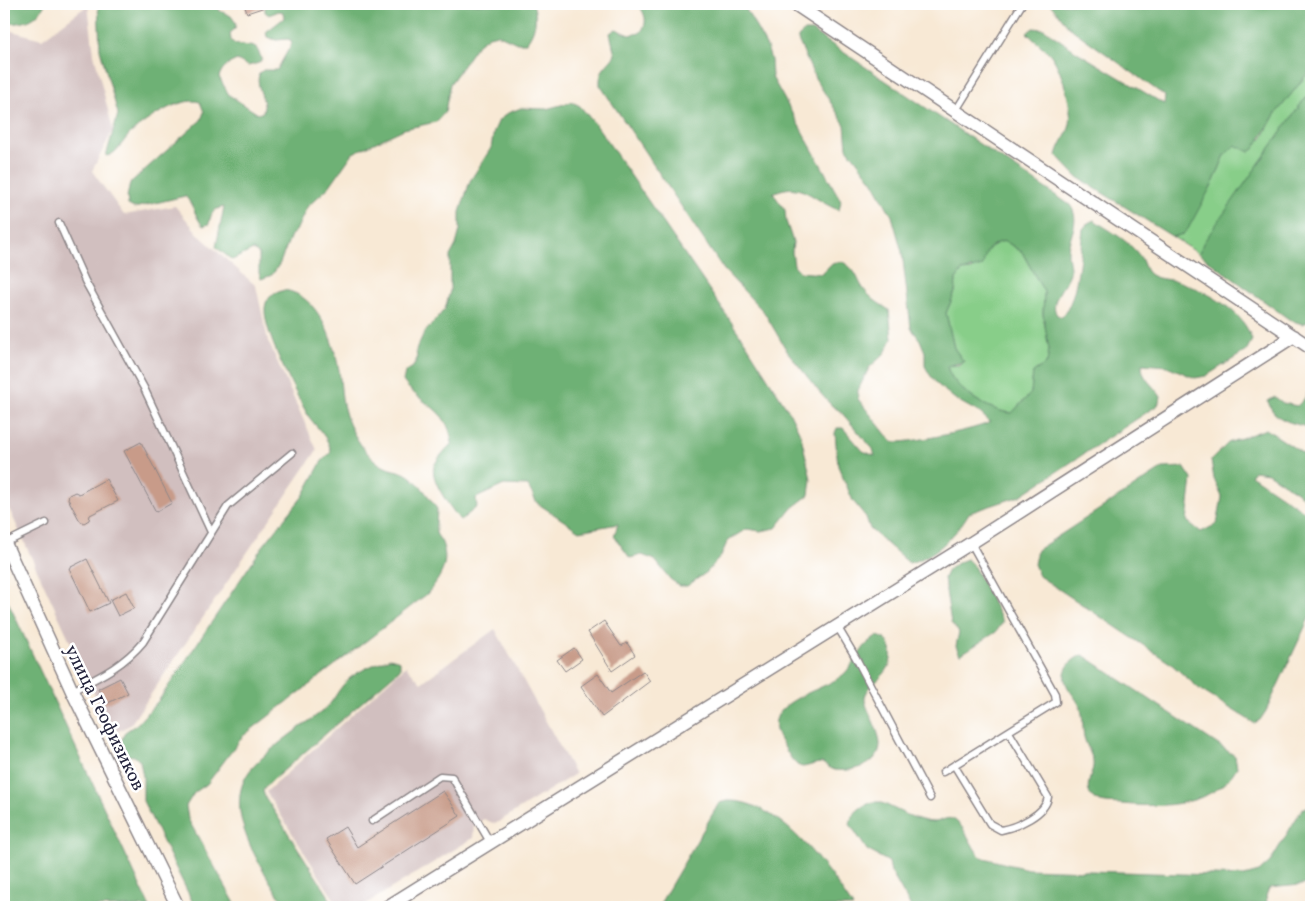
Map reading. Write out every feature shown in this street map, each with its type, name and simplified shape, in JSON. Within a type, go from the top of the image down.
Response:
[{"type":"street","points":[[794,4],[1311,348]]},
{"type":"street","points":[[386,907],[971,542],[1294,336]]},
{"type":"street","name":"улица Геофизиков","points":[[4,542],[72,691],[178,907]]},
{"type":"lane","points":[[956,112],[1022,4]]},
{"type":"lane","points":[[59,223],[85,281],[144,388],[210,532]]},
{"type":"lane","points":[[72,691],[106,674],[132,656],[143,642],[228,506],[292,453]]},
{"type":"lane","points":[[4,542],[46,523]]},
{"type":"lane","points":[[943,772],[1053,705],[1056,698],[971,542]]},
{"type":"lane","points":[[837,626],[930,798]]},
{"type":"lane","points":[[954,765],[990,824],[1002,830],[1019,824],[1044,807],[1048,797],[1009,732]]},
{"type":"lane","points":[[372,821],[440,776],[446,775],[452,777],[490,842]]},
{"type":"shaded area","points":[[88,5],[94,54],[113,130],[92,171],[124,215],[175,206],[200,236],[256,286],[268,341],[317,450],[130,725],[113,734],[4,498],[4,29],[42,39]]},
{"type":"shaded area","points":[[495,629],[575,774],[495,824],[484,819],[474,825],[473,838],[361,907],[339,907],[266,792],[406,666],[421,683]]},
{"type":"green space","points":[[4,4],[45,4],[37,15],[28,21],[4,23]]},
{"type":"green space","points":[[98,4],[216,4],[220,11],[231,16],[236,23],[235,29],[230,33],[231,40],[235,44],[256,47],[262,59],[259,63],[248,66],[237,60],[226,66],[219,77],[229,95],[258,114],[263,112],[264,107],[258,84],[259,74],[263,70],[277,70],[292,43],[289,39],[276,40],[267,37],[266,32],[284,18],[283,12],[279,11],[269,15],[265,12],[265,4],[533,4],[535,24],[532,34],[526,43],[517,43],[497,34],[489,36],[478,44],[450,84],[445,112],[436,122],[404,129],[353,153],[329,187],[307,207],[296,231],[291,235],[280,263],[272,275],[261,279],[259,273],[259,254],[253,250],[232,260],[216,247],[224,207],[215,210],[209,224],[203,226],[185,196],[134,208],[128,205],[127,197],[130,183],[201,120],[204,112],[200,102],[192,101],[183,102],[164,110],[131,133],[120,147],[106,156],[118,114],[100,49]]},
{"type":"green space","points":[[638,4],[743,4],[767,47],[771,60],[772,77],[841,201],[839,210],[800,190],[792,188],[783,189],[773,193],[785,210],[786,221],[793,242],[794,265],[800,272],[822,274],[830,265],[841,261],[852,269],[871,297],[889,310],[892,339],[885,353],[869,368],[858,390],[858,399],[892,442],[911,441],[942,435],[990,422],[980,413],[955,399],[938,385],[925,366],[925,352],[920,340],[911,328],[902,252],[892,216],[873,182],[847,148],[845,125],[815,78],[798,40],[798,37],[805,31],[812,31],[1070,205],[1075,216],[1075,222],[1068,250],[1070,273],[1056,299],[1055,310],[1057,315],[1062,317],[1072,299],[1083,229],[1094,220],[1130,245],[1139,255],[1151,275],[1191,286],[1224,304],[1241,320],[1248,330],[1252,340],[1246,351],[1206,376],[1195,378],[1167,366],[1142,364],[1146,378],[1161,397],[1158,405],[1020,496],[969,513],[944,544],[928,556],[909,563],[870,529],[866,517],[853,501],[838,466],[835,433],[837,428],[843,428],[863,451],[875,456],[873,449],[840,411],[832,406],[821,394],[787,351],[764,312],[724,270],[600,85],[602,71],[615,55],[610,33],[616,29],[630,35],[640,33],[643,29],[644,15]],"holes":[[[1005,241],[1022,252],[1044,292],[1043,314],[1049,349],[1047,363],[1033,372],[1031,393],[1012,413],[1003,412],[973,398],[950,375],[947,366],[964,362],[954,348],[946,313],[955,292],[956,279],[962,271],[983,266],[985,256],[992,246]]]},
{"type":"green space","points":[[1050,4],[1311,4],[1311,69],[1274,116],[1254,149],[1249,152],[1235,145],[1225,155],[1214,181],[1188,229],[1183,234],[1173,237],[1077,177],[1057,156],[1070,124],[1070,108],[1062,78],[1054,60],[1027,33],[1033,28],[1044,29],[1077,52],[1164,104],[1165,96],[1070,28]]},
{"type":"green space","points":[[1311,69],[1311,94],[1303,101],[1204,243],[1199,254],[1173,237],[1182,234],[1214,181],[1225,155],[1235,145],[1262,139],[1274,116]]},
{"type":"green space","points":[[1311,94],[1311,321],[1302,324],[1290,320],[1199,254],[1203,243],[1303,101]]},
{"type":"green space","points":[[572,102],[580,106],[599,129],[747,345],[790,413],[801,436],[811,479],[809,495],[792,508],[776,528],[761,531],[747,529],[728,540],[721,556],[707,572],[687,586],[680,586],[670,579],[655,560],[642,555],[630,558],[614,536],[618,524],[579,531],[537,503],[528,486],[504,485],[476,498],[477,507],[461,520],[459,519],[441,492],[433,470],[439,458],[452,443],[445,421],[403,381],[405,372],[413,367],[417,359],[416,350],[424,333],[445,309],[450,291],[450,256],[456,245],[460,230],[460,212],[470,181],[491,148],[494,131],[499,120],[508,113],[521,108],[546,109]]},
{"type":"green space","points":[[1005,241],[1022,252],[1044,292],[1043,314],[1049,349],[1047,363],[1033,372],[1031,393],[1012,413],[1003,412],[973,398],[956,383],[950,375],[947,366],[959,365],[964,362],[954,348],[946,313],[955,292],[956,279],[962,271],[972,270],[990,248],[999,242]]},
{"type":"green space","points":[[284,290],[307,300],[328,333],[339,370],[347,419],[360,444],[378,463],[389,469],[402,472],[413,479],[423,489],[437,509],[436,533],[441,542],[445,558],[440,576],[427,594],[243,736],[207,784],[194,793],[186,806],[188,819],[237,907],[195,907],[143,801],[143,777],[140,761],[134,756],[125,755],[119,747],[125,732],[137,724],[159,700],[263,546],[303,496],[322,461],[331,452],[325,438],[309,417],[296,393],[280,360],[268,327],[265,313],[267,300]]},
{"type":"green space","points":[[1311,387],[1311,428],[1291,423],[1279,417],[1274,413],[1268,401],[1275,397],[1283,403],[1297,406]]},
{"type":"green space","points":[[1266,429],[1311,459],[1311,502],[1268,473],[1254,471],[1251,475],[1311,516],[1311,595],[1309,600],[1311,614],[1266,711],[1260,720],[1254,723],[1202,691],[1170,663],[1039,576],[1034,564],[1037,550],[1163,468],[1184,467],[1192,479],[1187,521],[1201,532],[1217,524],[1222,497],[1214,479],[1211,460],[1228,443]]},
{"type":"green space","points":[[967,559],[973,565],[1003,622],[996,632],[960,655],[956,646],[959,632],[951,623],[944,578],[948,570],[957,563]]},
{"type":"green space","points":[[4,593],[150,907],[9,907],[4,892]]},
{"type":"green space","points":[[877,636],[889,643],[891,660],[889,667],[867,691],[865,697],[866,706],[879,738],[879,751],[876,757],[864,766],[850,770],[835,770],[822,763],[800,766],[791,758],[783,745],[776,730],[777,718],[784,708],[795,700],[845,673],[867,643]]},
{"type":"green space","points":[[1083,655],[1235,756],[1237,767],[1227,780],[1215,790],[1201,797],[1170,805],[1153,806],[1109,803],[1100,802],[1093,798],[1088,790],[1088,786],[1093,769],[1093,761],[1084,737],[1081,710],[1065,680],[1067,668],[1076,658]]},
{"type":"green space","points":[[390,658],[400,661],[400,669],[266,786],[263,791],[328,895],[332,907],[286,907],[266,876],[248,839],[242,821],[239,802],[243,784],[259,760],[325,709],[348,680],[365,669]]},
{"type":"green space","points":[[727,801],[746,803],[765,811],[783,823],[800,839],[830,874],[853,907],[658,907],[719,803]]},
{"type":"green space","points":[[873,802],[880,802],[914,818],[928,821],[935,822],[948,818],[953,819],[963,829],[980,856],[1028,869],[1244,876],[1259,872],[1270,862],[1302,809],[1311,805],[1311,884],[1269,888],[1266,896],[1267,903],[1231,907],[911,907],[891,872],[889,862],[867,850],[850,824],[858,810]]},
{"type":"building","points":[[244,4],[270,4],[271,5],[247,13]]},
{"type":"building","points":[[141,442],[172,503],[156,512],[124,451]]},
{"type":"building","points":[[106,479],[118,501],[90,515],[89,520],[84,523],[80,521],[68,499],[69,495],[75,492],[79,494]]},
{"type":"building","points":[[87,559],[109,603],[90,612],[69,568]]},
{"type":"building","points":[[126,592],[134,608],[118,616],[110,600]]},
{"type":"building","points":[[604,621],[621,646],[627,643],[635,655],[612,671],[588,632]]},
{"type":"building","points":[[574,648],[582,659],[565,671],[557,660]]},
{"type":"building","points":[[643,671],[650,681],[602,717],[581,686],[598,674],[611,693]]},
{"type":"building","points":[[120,678],[128,693],[106,704],[98,689]]},
{"type":"building","points":[[443,791],[460,816],[355,884],[326,839],[345,827],[357,847]]}]
